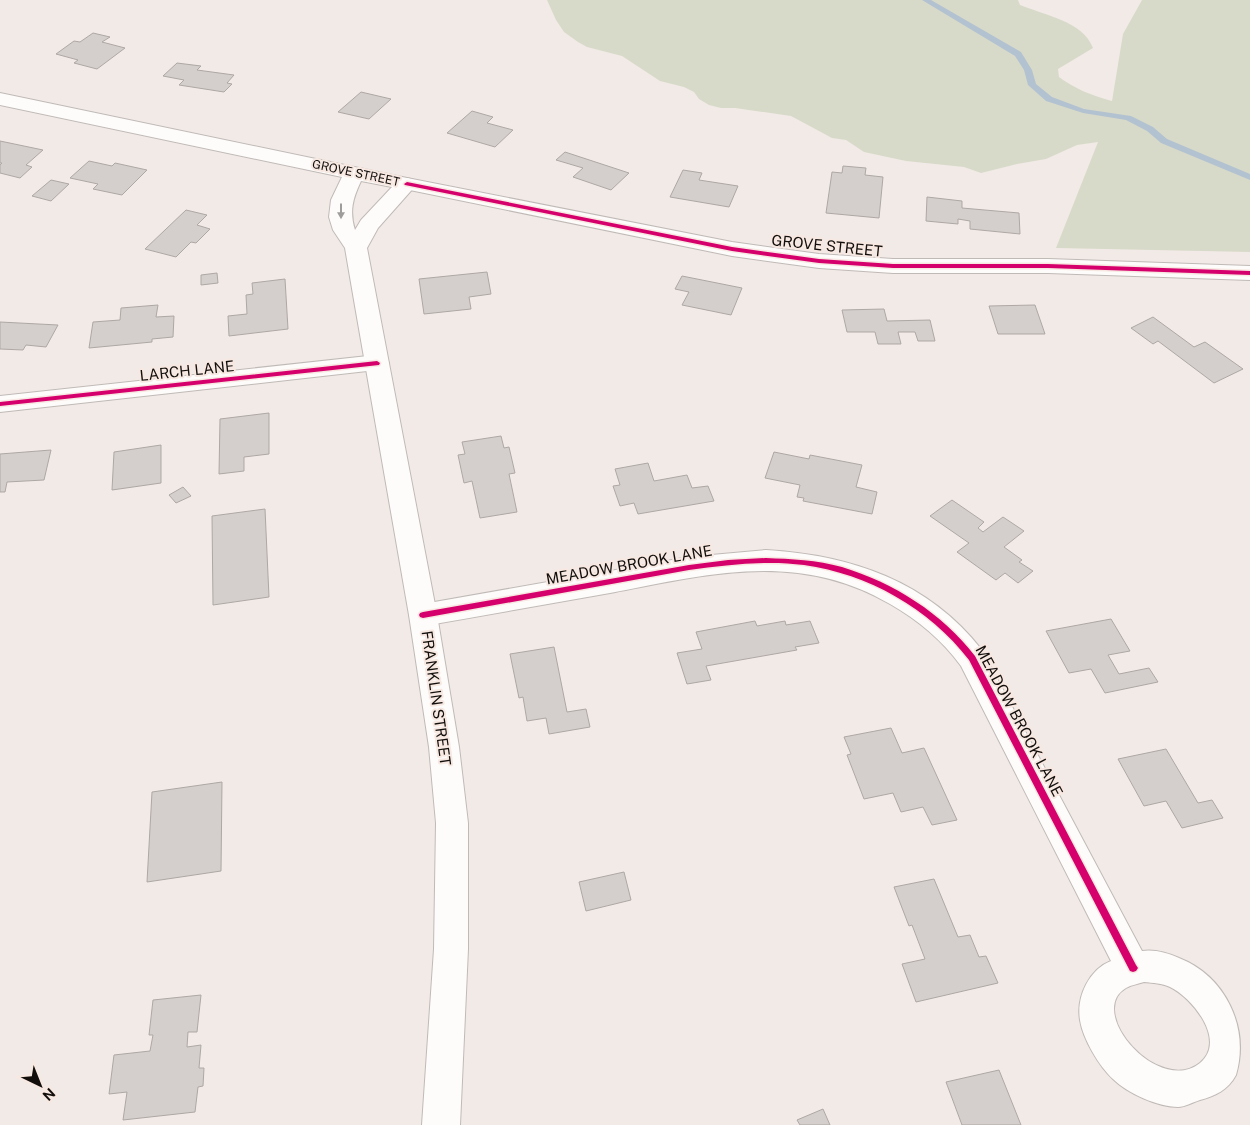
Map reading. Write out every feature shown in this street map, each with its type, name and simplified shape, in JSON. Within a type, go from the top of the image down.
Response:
[{"type":"street","name":"GROVE STREET","points":[[0,99],[407,184],[732,249],[819,261],[893,266],[1058,266],[1250,273]]},
{"type":"street","name":"FRANKLIN STREET","points":[[354,173],[342,200],[340,217],[344,230],[356,248],[378,363],[423,615],[444,747],[452,823],[451,949],[441,1125]]},
{"type":"street","points":[[356,248],[370,225],[407,184]]},
{"type":"street","name":"LARCH LANE","points":[[0,404],[378,363]]},
{"type":"street","name":"MEADOW BROOK LANE","points":[[423,615],[687,568],[754,560],[779,560],[828,565],[872,580],[905,598],[942,625],[972,658],[1133,968]]},
{"type":"green space","points":[[547,0],[1018,0],[1020,5],[1062,20],[1081,31],[1093,48],[1058,69],[1059,77],[1084,92],[1112,101],[1123,34],[1142,0],[1250,0],[1250,252],[1056,248],[1098,142],[1077,145],[1046,159],[981,173],[964,167],[906,161],[864,152],[846,140],[832,138],[791,116],[709,105],[699,99],[694,92],[684,87],[660,81],[622,56],[587,47],[564,32]]},
{"type":"building","points":[[93,33],[110,37],[102,42],[125,48],[97,69],[74,63],[78,60],[56,54],[74,41],[80,42]]},
{"type":"building","points":[[177,63],[201,66],[197,70],[234,75],[227,83],[232,84],[224,92],[179,85],[184,80],[163,76]]},
{"type":"building","points":[[361,92],[391,99],[369,119],[338,112]]},
{"type":"building","points":[[472,111],[493,117],[487,123],[513,130],[495,147],[447,133]]},
{"type":"building","points":[[0,141],[43,150],[26,165],[32,167],[20,178],[0,173],[0,165],[2,163],[0,163]]},
{"type":"building","points":[[565,152],[629,173],[611,190],[573,177],[583,168],[556,160]]},
{"type":"building","points":[[89,161],[112,166],[115,163],[147,170],[122,195],[93,189],[98,184],[70,178]]},
{"type":"building","points":[[843,166],[866,168],[865,175],[883,177],[879,218],[826,213],[832,172],[842,173]]},
{"type":"building","points":[[683,170],[702,173],[699,180],[738,186],[729,207],[670,197]]},
{"type":"building","points":[[51,180],[69,184],[51,201],[32,196]]},
{"type":"building","points":[[927,197],[962,201],[962,208],[1019,213],[1020,234],[970,229],[970,221],[958,219],[958,224],[926,221]]},
{"type":"building","points":[[186,210],[207,215],[197,225],[210,229],[196,243],[191,242],[176,257],[145,249]]},
{"type":"building","points":[[487,272],[491,294],[469,297],[471,309],[424,314],[419,279]]},
{"type":"building","points":[[217,273],[218,283],[201,285],[201,275]]},
{"type":"building","points":[[682,276],[742,288],[731,315],[682,305],[689,292],[675,289]]},
{"type":"building","points":[[285,279],[288,329],[229,336],[228,316],[247,314],[246,295],[253,294],[252,283]]},
{"type":"building","points":[[158,305],[156,317],[174,316],[173,337],[152,339],[152,342],[89,348],[93,322],[120,320],[121,308]]},
{"type":"building","points":[[1035,305],[1045,334],[998,334],[989,306]]},
{"type":"building","points":[[884,309],[887,321],[930,320],[935,341],[918,341],[915,332],[898,332],[901,344],[878,344],[875,332],[847,332],[842,310]]},
{"type":"building","points":[[1153,317],[1194,347],[1205,342],[1243,369],[1214,383],[1158,341],[1153,344],[1131,328]]},
{"type":"building","points":[[0,322],[58,325],[46,347],[26,345],[23,350],[0,349]]},
{"type":"building","points":[[269,413],[269,454],[244,457],[244,471],[219,474],[220,419]]},
{"type":"building","points":[[501,436],[504,448],[509,447],[515,473],[509,474],[517,512],[480,518],[472,481],[464,483],[458,455],[465,454],[462,442]]},
{"type":"building","points":[[161,445],[161,483],[112,490],[114,452]]},
{"type":"building","points":[[51,450],[44,480],[7,482],[5,492],[0,492],[0,454]]},
{"type":"building","points":[[774,452],[809,459],[810,455],[862,465],[856,487],[877,492],[872,514],[803,501],[804,498],[797,497],[800,485],[765,478]]},
{"type":"building","points":[[648,463],[654,481],[687,475],[692,488],[708,486],[714,501],[638,514],[634,503],[620,506],[613,486],[620,485],[615,469]]},
{"type":"building","points":[[183,487],[191,496],[176,503],[169,495]]},
{"type":"building","points":[[952,500],[984,522],[978,528],[983,532],[1003,517],[1024,531],[1004,547],[1022,560],[1019,562],[1033,571],[1018,583],[1005,573],[996,580],[957,552],[969,543],[930,516]]},
{"type":"building","points":[[265,509],[269,597],[213,605],[212,516]]},
{"type":"building","points":[[1111,619],[1130,651],[1108,655],[1119,674],[1149,668],[1158,682],[1105,693],[1091,669],[1069,673],[1046,631]]},
{"type":"building","points":[[755,621],[757,626],[785,621],[786,625],[810,621],[819,643],[795,647],[797,650],[706,666],[711,680],[687,684],[677,653],[702,649],[696,632]]},
{"type":"building","points":[[554,647],[567,712],[586,709],[590,727],[549,734],[546,718],[527,721],[523,697],[519,698],[510,654]]},
{"type":"building","points":[[891,728],[902,753],[924,748],[957,820],[932,825],[923,807],[901,812],[893,793],[864,799],[847,755],[851,754],[844,737]]},
{"type":"building","points":[[1166,749],[1198,803],[1212,800],[1223,818],[1182,828],[1166,801],[1144,806],[1118,759]]},
{"type":"building","points":[[222,782],[221,871],[147,882],[152,792]]},
{"type":"building","points":[[624,872],[631,900],[586,911],[579,882]]},
{"type":"building","points":[[934,879],[958,937],[970,935],[979,957],[986,956],[998,983],[916,1002],[902,964],[925,959],[912,925],[909,926],[894,887]]},
{"type":"building","points":[[201,995],[197,1032],[188,1032],[187,1047],[201,1045],[199,1068],[204,1068],[203,1086],[198,1087],[195,1112],[123,1120],[127,1092],[109,1094],[114,1055],[150,1051],[153,1035],[149,1035],[153,1000]]},
{"type":"building","points":[[999,1070],[1021,1125],[962,1125],[946,1082]]},
{"type":"building","points":[[823,1109],[830,1125],[800,1125],[797,1120]]},
{"type":"waterway","points":[[926,0],[1018,54],[1028,70],[1032,85],[1049,99],[1083,111],[1128,118],[1150,129],[1164,141],[1250,177]]},
{"type":"cycle path","points":[[407,184],[732,249],[819,261],[893,266],[1048,266],[1250,273]]},
{"type":"cycle path","points":[[0,404],[377,363]]},
{"type":"cycle path","points":[[423,615],[689,568],[766,560],[803,562],[840,569],[877,583],[914,604],[930,616],[945,628],[972,658],[1133,968]]}]
